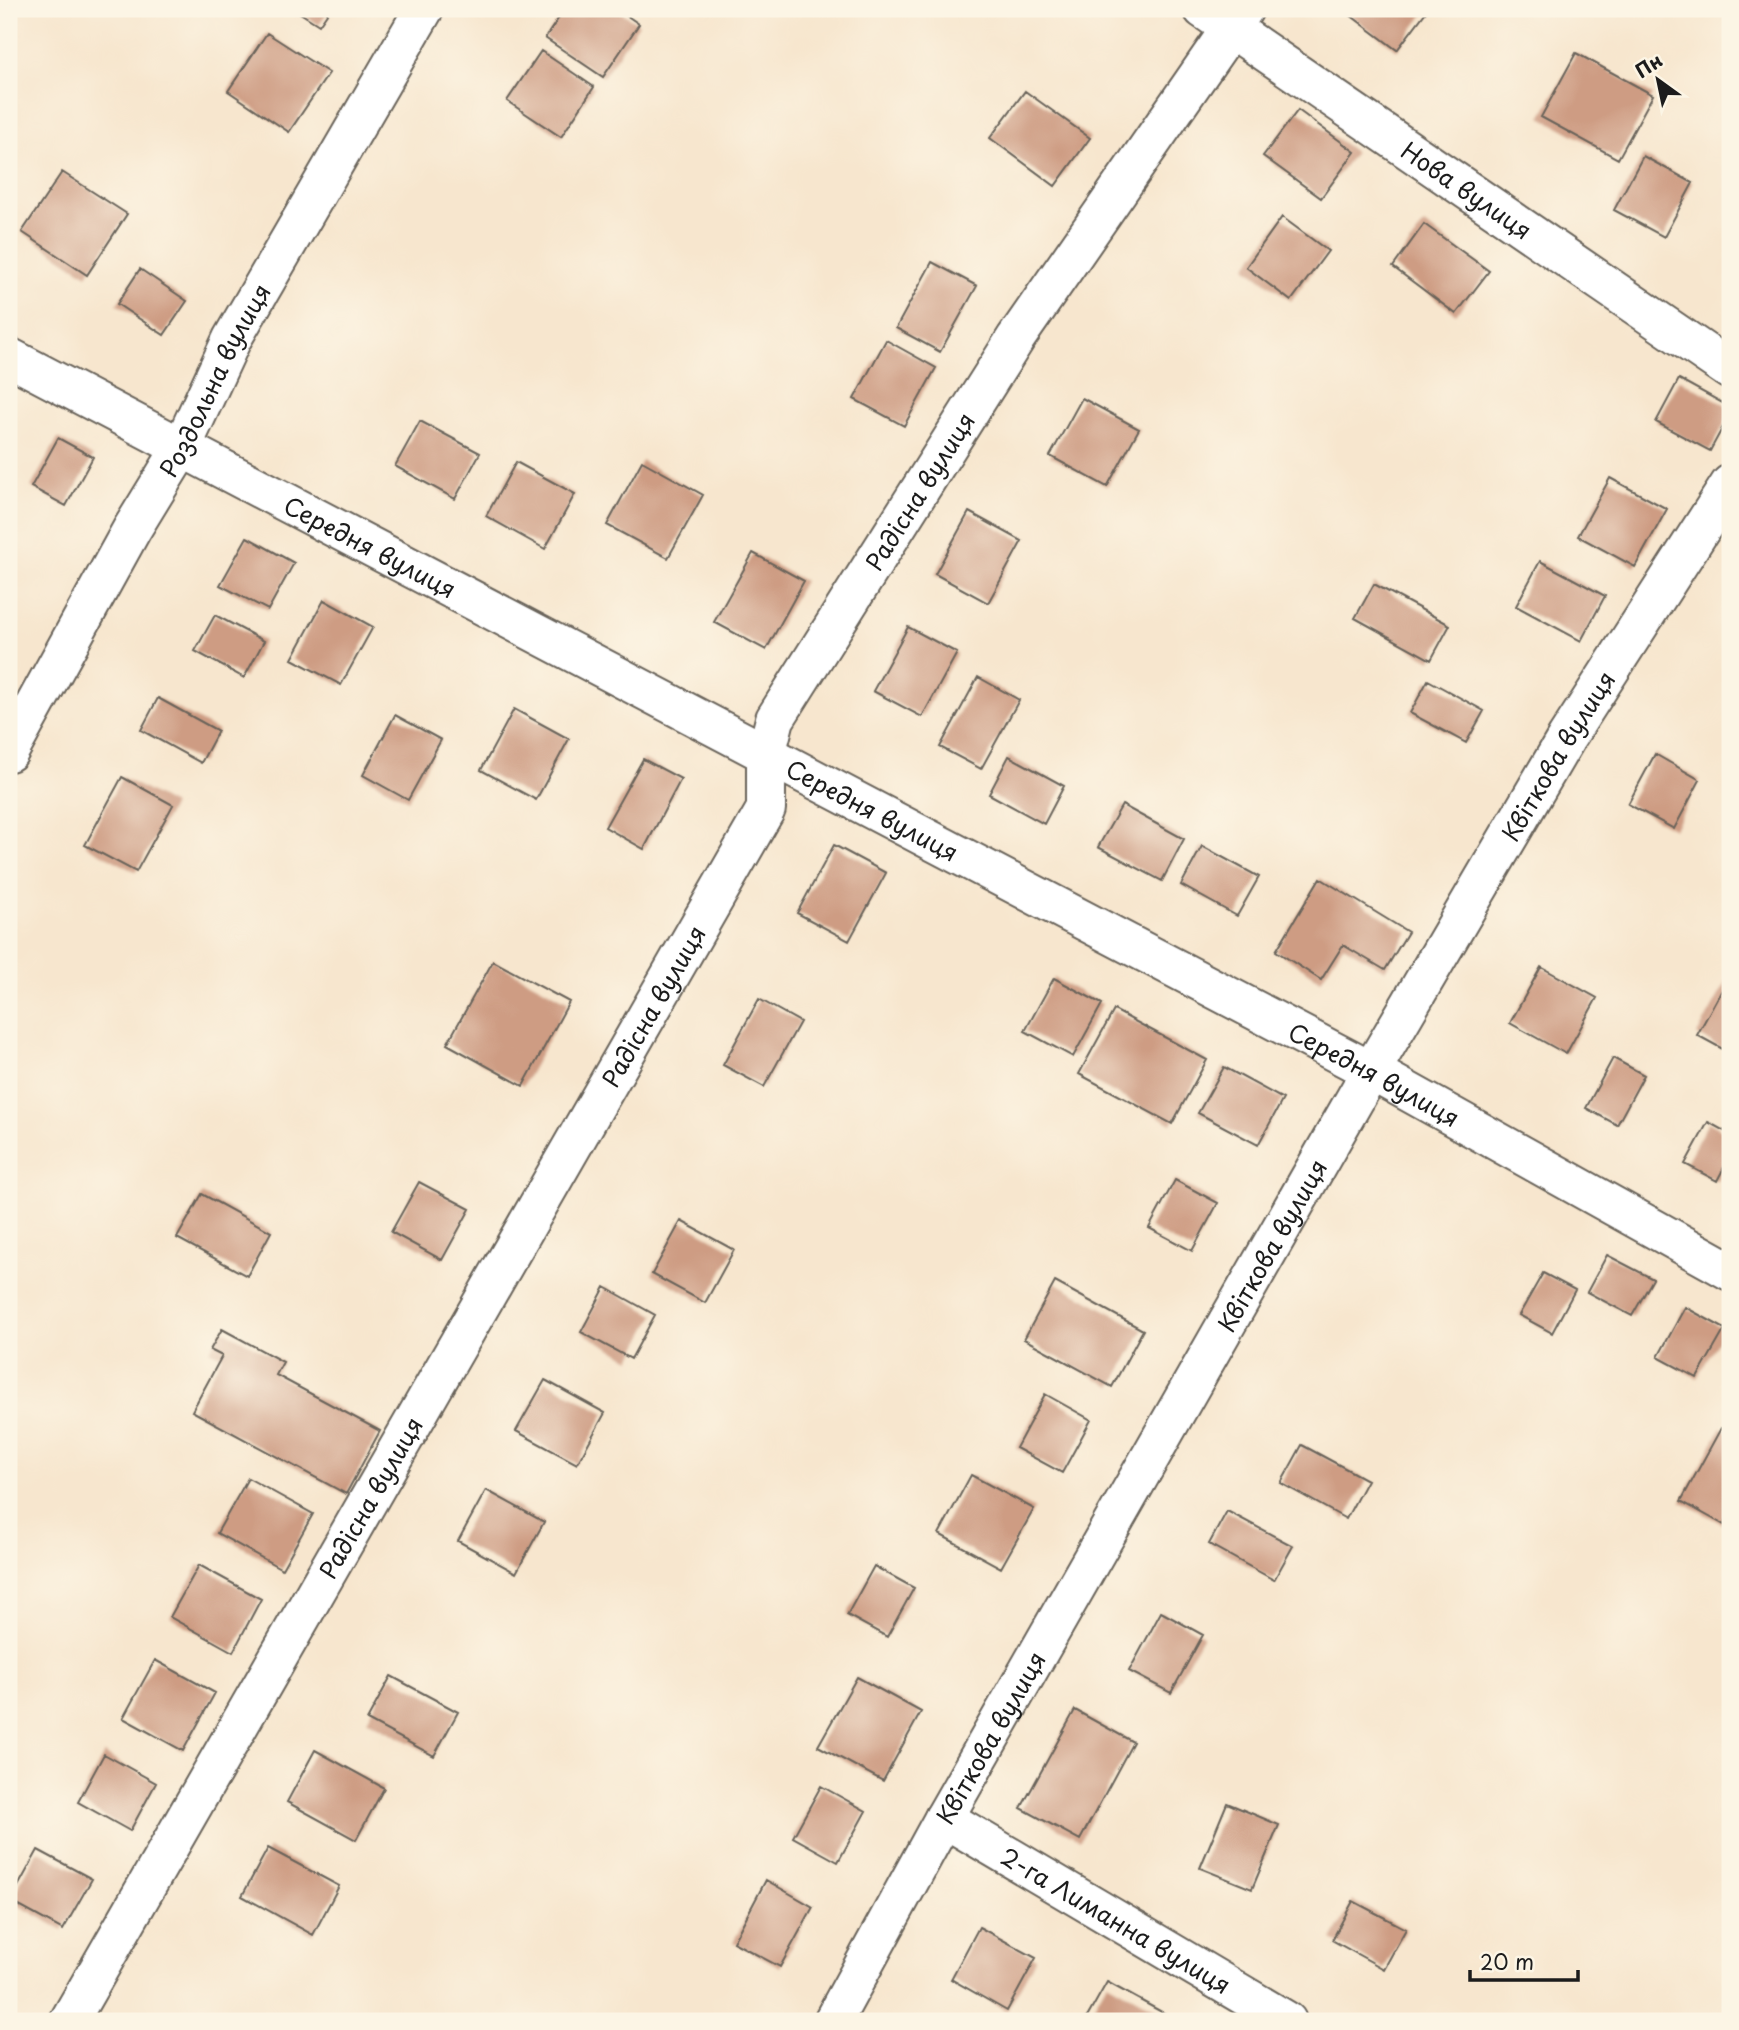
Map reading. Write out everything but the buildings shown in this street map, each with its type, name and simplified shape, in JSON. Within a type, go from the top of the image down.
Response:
[{"type":"street","name":"Роздольна вулиця","points":[[9,752],[132,529],[181,449],[232,340],[424,9]]},
{"type":"street","name":"Нова вулиця","points":[[1226,15],[1730,370]]},
{"type":"street","name":"Радісна вулиця","points":[[69,2021],[766,809],[766,755],[775,719],[1016,338],[1226,15]]},
{"type":"street","name":"Середня вулиця","points":[[9,357],[1371,1071],[1730,1271]]},
{"type":"street","name":"Квіткова вулиця","points":[[833,2021],[944,1818],[1371,1071],[1567,737],[1730,484]]},
{"type":"street","name":"2-га Лиманна вулиця","points":[[944,1818],[1287,2021]]}]
